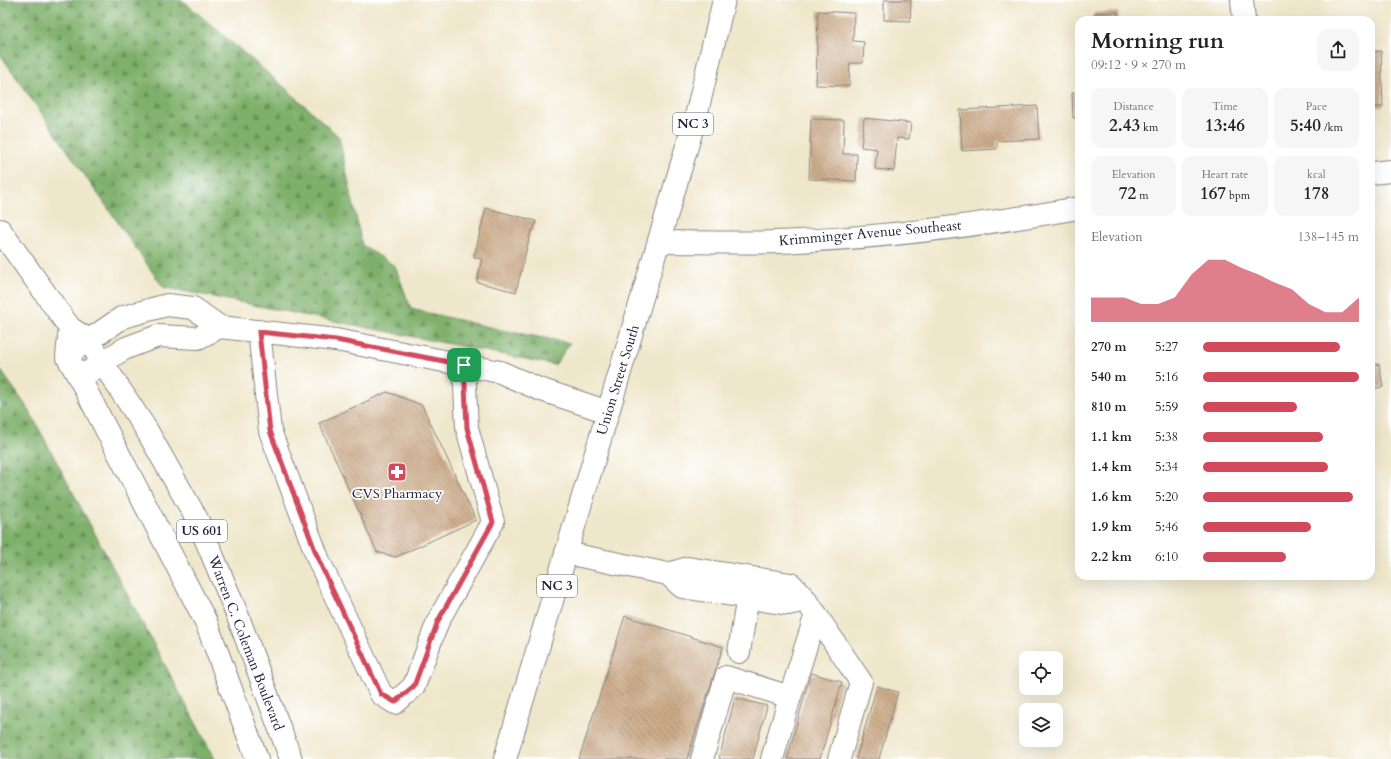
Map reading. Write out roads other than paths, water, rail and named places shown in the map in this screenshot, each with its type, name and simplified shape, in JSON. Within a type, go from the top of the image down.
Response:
[{"type":"main road","name":"Union Street South","points":[[505,759],[696,116],[724,0]]},
{"type":"main road","points":[[1242,0],[1244,16]]},
{"type":"main road","points":[[1375,174],[1391,172]]},
{"type":"main road","name":"Krimminger Avenue Southeast","points":[[659,242],[798,241],[868,236],[1011,220],[1075,209]]},
{"type":"main road","name":"Warren C. Coleman Boulevard","points":[[0,230],[70,328],[89,340],[146,429],[198,521],[237,614],[291,759]]},
{"type":"main road","points":[[67,356],[123,317],[167,305],[193,308],[220,327],[336,340],[500,372],[539,389],[608,412]]},
{"type":"main road","points":[[80,378],[102,362],[126,348],[158,336],[198,338],[220,327]]},
{"type":"main road","points":[[67,356],[70,328]]},
{"type":"main road","points":[[259,332],[270,431],[319,561],[381,694],[395,702],[414,686],[438,621],[493,522],[467,428],[464,365]]},
{"type":"main road","name":"US 601","points":[[67,356],[80,378],[206,622],[257,759]]},
{"type":"main road","points":[[566,553],[668,574],[682,587],[749,588],[788,604],[811,607],[861,682],[839,759]]},
{"type":"main road","points":[[739,652],[749,588]]},
{"type":"main road","points":[[772,759],[790,697],[811,607]]},
{"type":"main road","points":[[702,759],[726,677],[790,697]]},
{"type":"place","name":"CVS Pharmacy","points":[[397,472]]}]
